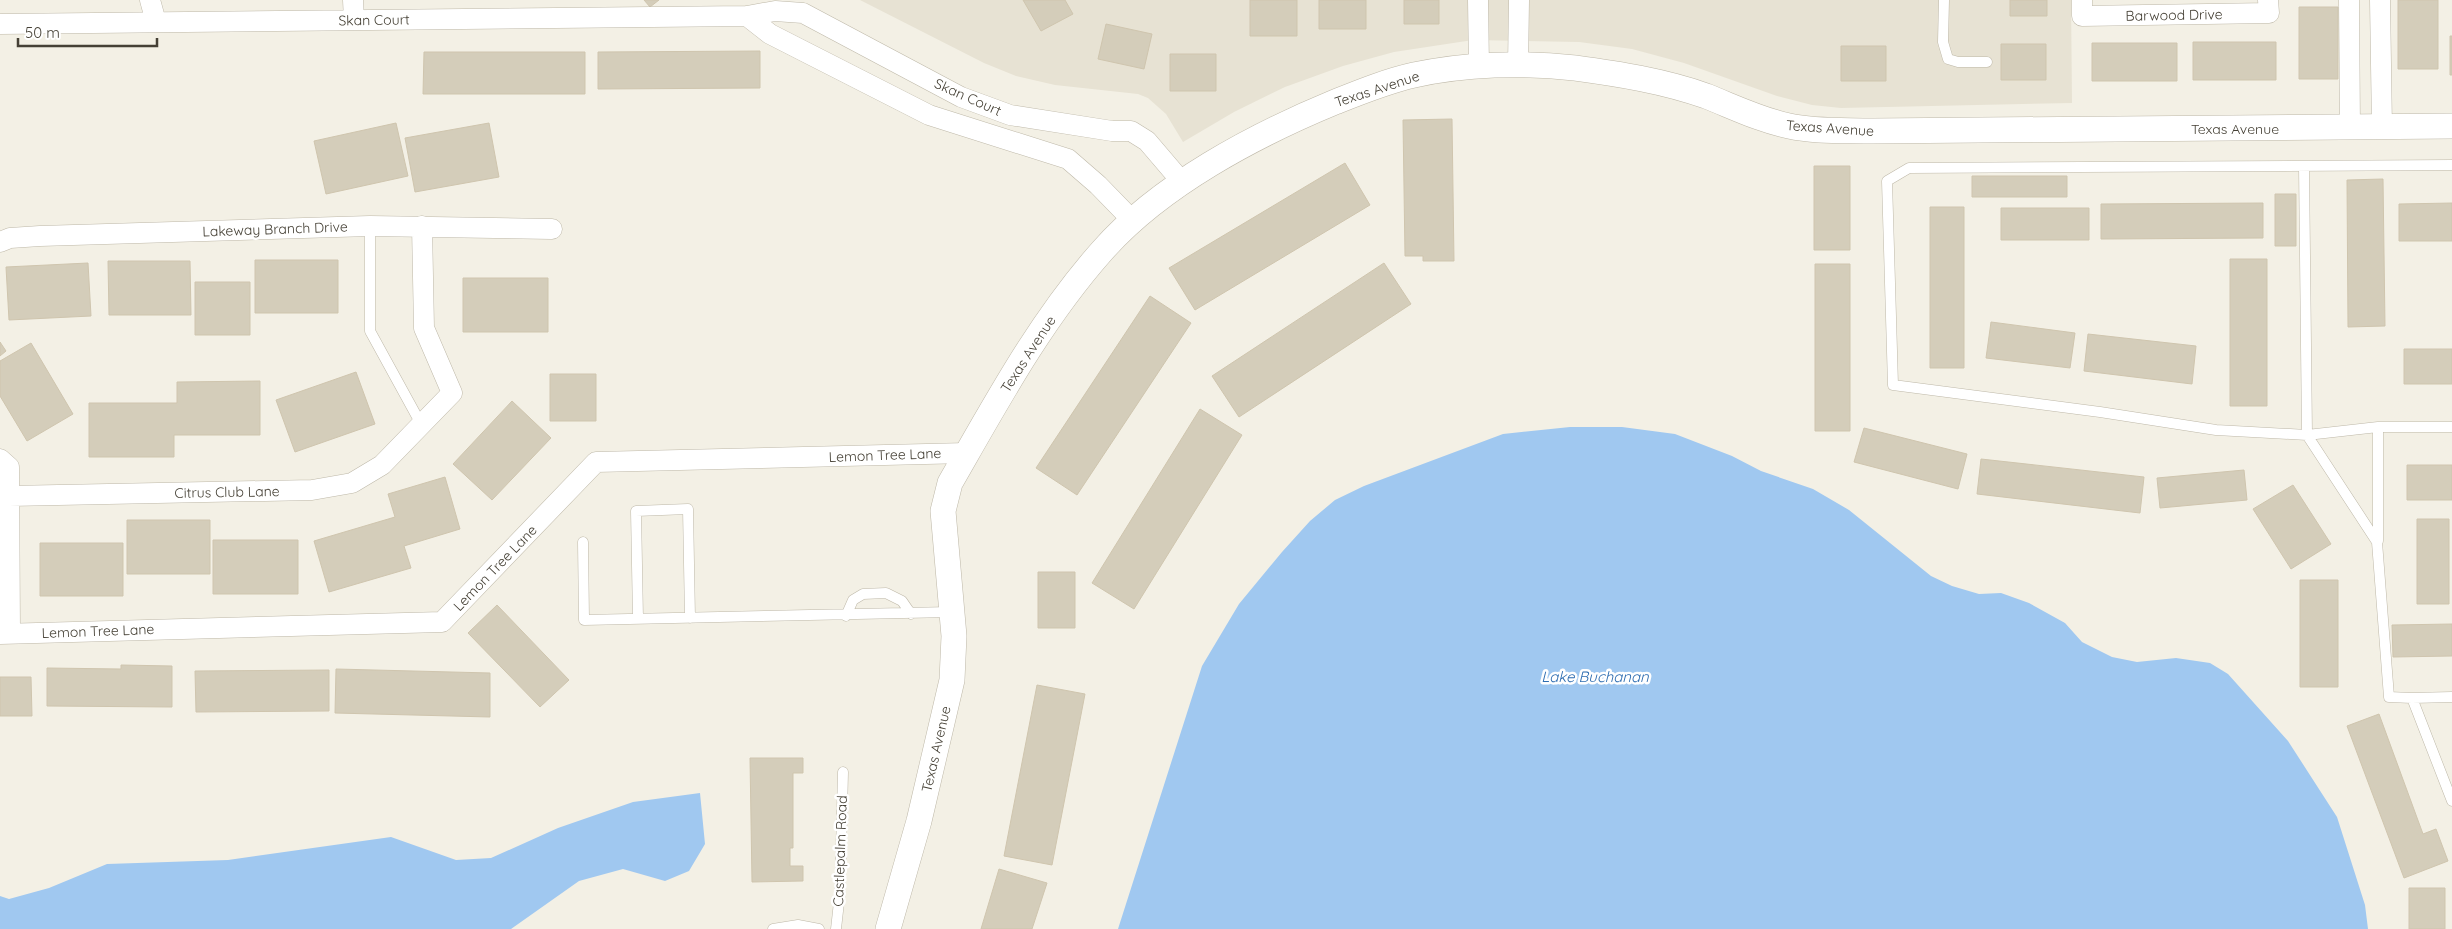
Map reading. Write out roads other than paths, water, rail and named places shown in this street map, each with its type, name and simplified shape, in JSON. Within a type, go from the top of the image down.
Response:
[{"type":"street","points":[[150,0],[156,22]]},
{"type":"street","points":[[353,0],[354,20]]},
{"type":"street","points":[[598,0],[610,17]]},
{"type":"street","points":[[1478,0],[1479,66]]},
{"type":"street","points":[[1518,66],[1519,0]]},
{"type":"street","name":"Barwood Drive","points":[[2082,0],[2082,16],[2268,13],[2268,0]]},
{"type":"street","points":[[2349,0],[2350,128]]},
{"type":"street","points":[[2380,0],[2382,128]]},
{"type":"street","name":"Skan Court","points":[[0,24],[747,16],[775,11],[803,13],[961,97],[1010,115],[1112,132],[1131,132],[1147,141],[1182,182]]},
{"type":"street","name":"Skan Court","points":[[747,16],[770,34],[929,115],[1068,159],[1098,185],[1134,222]]},
{"type":"street","name":"Texas Avenue","points":[[888,929],[920,821],[952,680],[954,636],[942,511],[950,483],[1038,333],[1103,250],[1182,182],[1280,124],[1359,92],[1414,75],[1479,66],[1518,66],[1572,68],[1639,77],[1704,96],[1757,118],[1792,127],[1873,132],[2452,126]]},
{"type":"street","name":"Lakeway Branch Drive","points":[[0,242],[10,238],[40,236],[370,226],[552,229]]},
{"type":"street","name":"Citrus Club Lane","points":[[9,496],[312,490],[352,483],[382,465],[452,393],[424,328],[422,226]]},
{"type":"street","name":"Lemon Tree Lane","points":[[5,634],[442,622],[596,462],[968,453]]},
{"type":"street","points":[[0,459],[9,467],[5,634]]},
{"type":"lane","points":[[1944,0],[1943,42],[1948,59],[1958,62],[1987,62]]},
{"type":"lane","points":[[2452,164],[1909,168],[1887,181],[1894,386],[2100,412],[2216,430],[2307,434],[2378,428],[2452,427]]},
{"type":"lane","points":[[2304,166],[2307,434],[2378,542]]},
{"type":"lane","points":[[370,226],[370,330],[421,424]]},
{"type":"lane","points":[[2378,428],[2378,542],[2389,698],[2452,697]]},
{"type":"lane","points":[[638,619],[636,511],[688,509],[690,618]]},
{"type":"lane","points":[[583,542],[584,620],[846,616],[952,612]]},
{"type":"lane","points":[[846,616],[853,600],[863,594],[886,593],[902,600],[911,614]]},
{"type":"lane","points":[[2412,698],[2452,801]]},
{"type":"lane","name":"Castlepalm Road","points":[[836,929],[840,894],[842,772]]},
{"type":"lane","points":[[773,929],[798,925],[819,929]]},
{"type":"water","name":"Lake Buchanan","points":[[1570,427],[1622,427],[1675,434],[1732,456],[1761,471],[1813,489],[1849,510],[1931,576],[1952,586],[1979,594],[2001,593],[2029,603],[2065,623],[2082,642],[2112,657],[2137,662],[2176,658],[2210,663],[2228,674],[2288,741],[2337,817],[2365,905],[2368,929],[1118,929],[1202,666],[1239,604],[1282,552],[1310,521],[1335,500],[1364,486],[1503,434]]},
{"type":"water","points":[[700,793],[705,844],[689,871],[665,881],[623,869],[579,881],[511,929],[0,929],[0,896],[9,899],[49,888],[107,864],[228,860],[391,837],[456,860],[491,858],[558,828],[633,802]]}]
